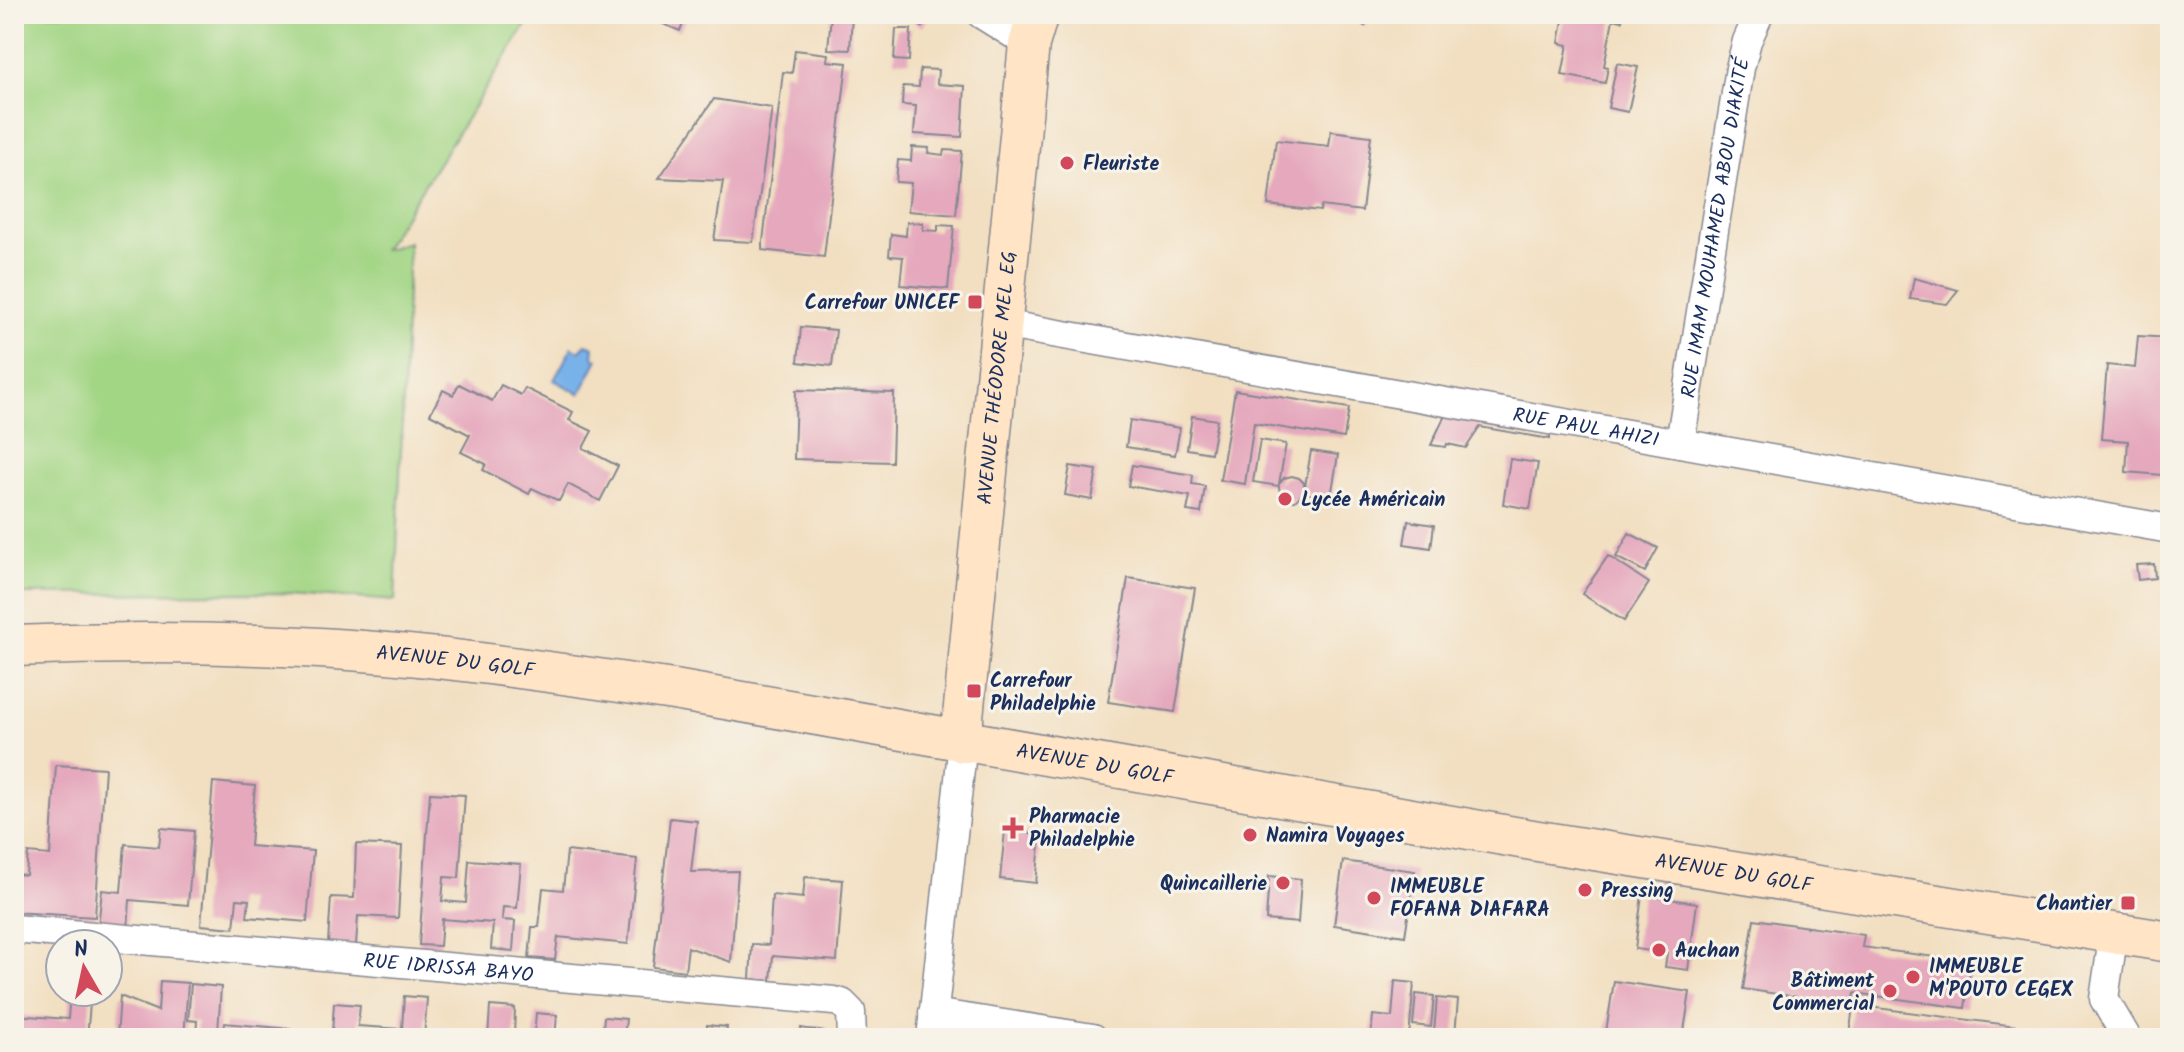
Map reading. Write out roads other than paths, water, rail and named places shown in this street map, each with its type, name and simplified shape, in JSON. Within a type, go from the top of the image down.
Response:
[{"type":"main road","name":"AVENUE THÉODORE MEL EG","points":[[963,742],[1001,324],[1033,29]]},
{"type":"main road","name":"AVENUE DU GOLF","points":[[14,646],[155,643],[283,646],[531,669],[674,690],[1538,841],[2170,942]]},
{"type":"street","points":[[981,14],[1033,29]]},
{"type":"street","name":"RUE IMAM MOUHAMED ABOU DIAKITÉ","points":[[1680,443],[1740,68],[1759,14]]},
{"type":"street","name":"RUE PAUL AHIZI","points":[[1001,324],[2170,529]]},
{"type":"street","points":[[963,742],[932,1025],[1093,1038]]},
{"type":"street","name":"RUE IDRISSA BAYO","points":[[14,929],[834,1001],[842,1003],[851,1012],[852,1038]]},
{"type":"street","points":[[2114,932],[2104,999],[2127,1038]]},
{"type":"water","points":[[586,344],[594,347],[593,357],[598,359],[580,394],[554,380],[572,347],[579,351]]},
{"type":"place","name":"Fleuriste","points":[[1067,163]]},
{"type":"place","name":"Carrefour UNICEF","points":[[975,302]]},
{"type":"place","name":"Lycée Américain","points":[[1285,499]]},
{"type":"place","name":"Carrefour Philadelphie","points":[[974,691]]},
{"type":"place","name":"Pharmacie Philadelphie","points":[[1013,828]]},
{"type":"place","name":"Namira Voyages","points":[[1250,835]]},
{"type":"place","name":"Quincaillerie","points":[[1283,883]]},
{"type":"place","name":"Pressing","points":[[1585,890]]},
{"type":"place","name":"IMMEUBLE FOFANA DIAFARA","points":[[1374,898]]},
{"type":"place","name":"Chantier","points":[[2128,903]]},
{"type":"place","name":"Auchan","points":[[1659,950]]},
{"type":"place","name":"IMMEUBLE M'POUTO CEGEX","points":[[1913,977]]},
{"type":"place","name":"Bâtiment Commercial","points":[[1890,991]]}]
